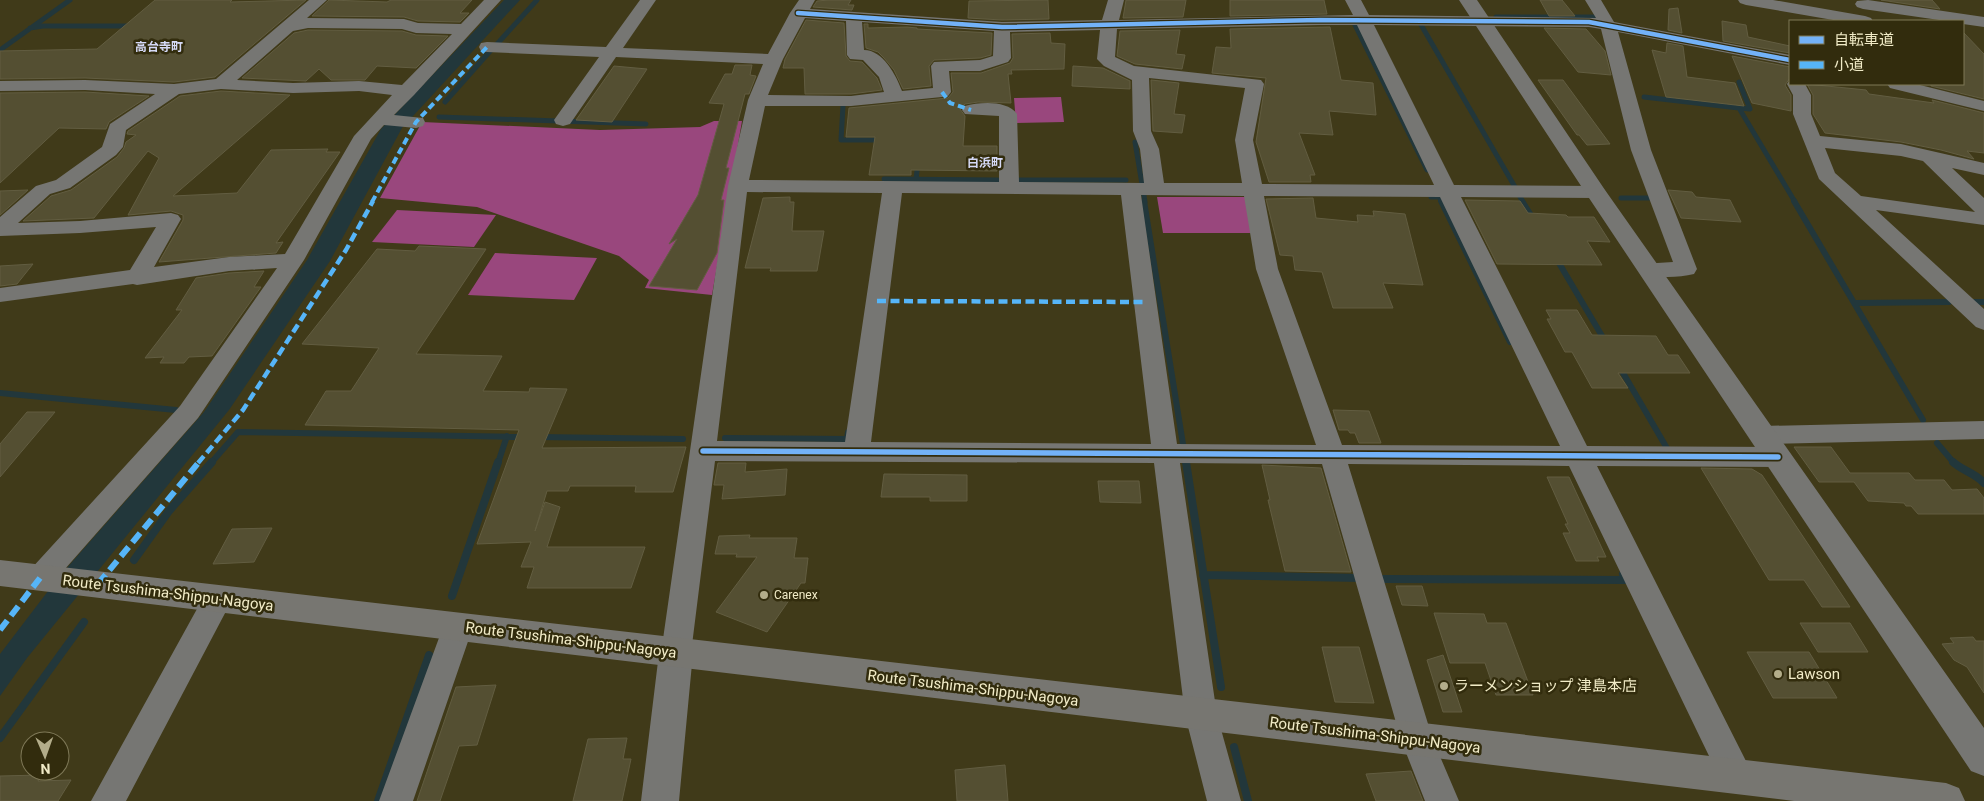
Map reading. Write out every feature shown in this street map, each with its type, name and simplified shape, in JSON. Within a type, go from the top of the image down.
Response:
[{"type":"main road","name":"Route Tsushima-Shippu-Nagoya","points":[[0,573],[1946,801]]},
{"type":"street","points":[[221,84],[319,0]]},
{"type":"street","points":[[44,578],[189,412],[293,260],[363,136],[382,120],[493,0]]},
{"type":"street","points":[[563,120],[648,0]]},
{"type":"street","points":[[1116,0],[1109,25],[1106,59],[1110,63],[1133,71],[1255,84],[1244,140],[1268,269],[1332,454],[1417,740],[1442,801]]},
{"type":"street","points":[[1353,0],[1576,456],[1736,776]]},
{"type":"street","points":[[1468,0],[1596,192],[1984,759]]},
{"type":"street","points":[[1593,0],[1608,25],[1641,150],[1686,270],[1649,269]]},
{"type":"street","points":[[1746,0],[1859,20]]},
{"type":"street","points":[[1865,20],[1862,2],[1984,22]]},
{"type":"street","points":[[660,801],[676,652],[738,186],[757,100],[774,59],[802,7],[854,17],[1002,26],[1362,20],[1589,22],[1788,64]]},
{"type":"street","points":[[854,17],[856,55],[868,55],[887,75],[894,97]]},
{"type":"street","points":[[289,24],[404,24],[416,28],[469,27]]},
{"type":"street","points":[[757,100],[840,102],[942,92],[940,66],[982,65],[993,63],[1002,58],[1002,26]]},
{"type":"street","points":[[487,47],[774,59]]},
{"type":"street","points":[[1133,71],[1141,79],[1142,131],[1148,141],[1143,188],[1177,452],[1201,715],[1224,801]]},
{"type":"street","points":[[0,86],[85,85],[174,89],[221,84],[293,88],[359,86],[408,90]]},
{"type":"street","points":[[1797,85],[1802,95],[1802,114],[1826,175],[1984,322]]},
{"type":"street","points":[[1900,85],[1984,106]]},
{"type":"street","points":[[0,229],[43,190],[63,184],[109,151],[113,147],[117,128],[174,89]]},
{"type":"street","points":[[971,110],[1003,110],[1008,114],[1009,188]]},
{"type":"street","points":[[382,120],[413,122]]},
{"type":"street","points":[[1812,141],[1901,150],[1984,169]]},
{"type":"street","points":[[1930,157],[1984,209]]},
{"type":"street","points":[[738,186],[1596,192]]},
{"type":"street","points":[[857,450],[892,187]]},
{"type":"street","points":[[1852,201],[1984,219]]},
{"type":"street","points":[[0,229],[80,227],[171,219],[137,278]]},
{"type":"street","points":[[0,295],[137,278],[229,264],[293,260]]},
{"type":"street","points":[[703,450],[1576,456],[1770,446],[1984,430]]},
{"type":"street","points":[[108,801],[218,598]]},
{"type":"street","points":[[396,801],[458,626]]},
{"type":"shaded area","points":[[1061,97],[1064,122],[1016,123],[1014,98]]},
{"type":"shaded area","points":[[714,121],[742,121],[712,295],[645,288],[649,280],[619,256],[477,207],[380,198],[422,122],[600,130],[700,127]]},
{"type":"shaded area","points":[[1157,197],[1251,197],[1257,233],[1163,233]]},
{"type":"shaded area","points":[[397,210],[496,215],[474,247],[372,242]]},
{"type":"shaded area","points":[[495,253],[597,258],[574,300],[468,295]]},
{"type":"water","points":[[504,0],[520,0],[402,128],[330,261],[229,410],[27,658],[0,696],[0,654],[58,578],[204,412],[307,260],[381,129]]},
{"type":"building","points":[[155,0],[232,0],[230,2],[306,0],[215,77],[174,82],[85,78],[0,79],[0,51],[97,49]]},
{"type":"building","points":[[329,0],[387,2],[391,0],[472,0],[460,13],[469,13],[460,22],[418,21],[404,17],[312,16]]},
{"type":"building","points":[[851,0],[848,5],[854,5],[852,10],[813,7],[817,1]]},
{"type":"building","points":[[1048,0],[1049,19],[1002,20],[968,18],[969,1]]},
{"type":"building","points":[[1126,0],[1186,0],[1183,17],[1123,18]]},
{"type":"building","points":[[1230,0],[1324,0],[1327,14],[1230,16]]},
{"type":"building","points":[[1540,0],[1562,0],[1575,16],[1549,16]]},
{"type":"building","points":[[1881,0],[1932,0],[1940,9]]},
{"type":"building","points":[[1678,8],[1682,33],[1668,30],[1669,9]]},
{"type":"building","points":[[806,20],[844,23],[846,56],[850,61],[862,62],[877,78],[882,90],[851,94],[805,94],[804,68],[783,68],[785,59]]},
{"type":"building","points":[[1722,21],[1746,25],[1748,37],[1789,46],[1789,53],[1723,41]]},
{"type":"building","points":[[864,24],[868,24],[868,28],[907,27],[992,33],[991,55],[980,58],[934,60],[929,66],[931,86],[903,89],[894,70],[884,58],[878,52],[866,48]]},
{"type":"building","points":[[1330,27],[1341,80],[1373,83],[1376,115],[1329,111],[1333,135],[1299,133],[1315,175],[1310,175],[1311,182],[1269,182],[1256,142],[1266,78],[1212,73],[1216,47],[1231,48],[1230,29]]},
{"type":"building","points":[[1544,28],[1586,29],[1605,51],[1611,75],[1578,72]]},
{"type":"building","points":[[308,30],[402,31],[416,35],[448,36],[416,68],[377,66],[365,80],[331,80],[319,69],[306,81],[242,78],[294,33]]},
{"type":"building","points":[[1180,30],[1176,54],[1185,55],[1182,69],[1135,64],[1117,56],[1120,31]]},
{"type":"building","points":[[1050,33],[1051,43],[1065,44],[1064,69],[1011,70],[1012,74],[1008,74],[1011,103],[978,102],[965,104],[960,109],[965,116],[963,146],[997,146],[997,171],[911,170],[911,175],[869,175],[875,137],[846,137],[849,108],[948,98],[953,92],[951,73],[981,73],[1010,63],[1013,58],[1012,34]]},
{"type":"building","points":[[1964,33],[1984,54],[1984,99],[1931,86],[1964,85]]},
{"type":"building","points":[[1667,43],[1683,46],[1687,77],[1735,83],[1744,106],[1666,97],[1652,50],[1666,53]]},
{"type":"building","points":[[1732,56],[1789,67],[1789,79],[1785,85],[1791,95],[1791,111],[1752,103]]},
{"type":"building","points":[[735,65],[752,65],[750,75],[756,76],[749,94],[745,94],[726,168],[729,168],[721,200],[724,200],[717,253],[697,290],[649,286],[677,239],[669,244],[698,195],[724,104],[709,103],[725,74],[732,74]]},
{"type":"building","points":[[614,66],[647,69],[612,122],[576,120]]},
{"type":"building","points":[[1073,66],[1103,68],[1130,81],[1130,89],[1072,86]]},
{"type":"building","points":[[1151,80],[1179,83],[1174,114],[1185,115],[1182,133],[1153,131]]},
{"type":"building","points":[[1538,80],[1563,80],[1610,144],[1587,145],[1577,135]]},
{"type":"building","points":[[1808,85],[1866,90],[1869,94],[1934,103],[1932,100],[1984,113],[1984,153],[1967,151],[1974,159],[1901,142],[1825,133],[1813,114],[1813,95]]},
{"type":"building","points":[[221,91],[290,95],[173,196],[237,193],[271,150],[328,149],[326,152],[340,152],[276,243],[283,242],[276,253],[159,262],[183,220],[183,215],[171,211],[128,215],[159,158],[148,151],[94,218],[23,221],[51,196],[71,190],[117,157],[126,142],[136,135],[127,134],[128,131],[180,96]]},
{"type":"building","points":[[85,92],[149,96],[109,122],[106,129],[59,128],[0,183],[0,93]]},
{"type":"building","points":[[28,190],[0,215],[0,191]]},
{"type":"building","points":[[1668,190],[1692,192],[1696,197],[1730,200],[1741,222],[1681,218]]},
{"type":"building","points":[[790,197],[790,202],[794,202],[792,231],[824,231],[817,271],[770,271],[771,268],[745,268],[763,198]]},
{"type":"building","points":[[1313,198],[1316,218],[1358,222],[1357,215],[1374,216],[1373,211],[1405,214],[1423,285],[1383,283],[1393,308],[1333,308],[1322,272],[1295,270],[1293,256],[1280,255],[1266,199]]},
{"type":"building","points":[[1465,200],[1520,201],[1528,213],[1566,215],[1568,217],[1594,217],[1610,242],[1587,241],[1602,265],[1497,264]]},
{"type":"building","points":[[419,246],[486,249],[416,354],[502,356],[483,391],[529,392],[530,388],[567,389],[542,448],[686,447],[673,492],[635,492],[636,486],[570,486],[568,491],[547,491],[535,531],[545,502],[560,507],[547,547],[645,547],[631,588],[527,588],[534,567],[521,567],[531,542],[477,544],[519,430],[305,425],[326,391],[351,391],[379,348],[302,344],[377,249],[415,251]]},
{"type":"building","points":[[33,264],[17,284],[0,286],[0,266]]},
{"type":"building","points":[[264,271],[254,287],[261,287],[212,356],[189,357],[184,363],[160,363],[164,357],[145,358],[182,310],[176,310],[196,278],[229,273]]},
{"type":"building","points":[[1546,310],[1577,310],[1592,335],[1656,336],[1668,355],[1678,355],[1690,373],[1618,373],[1628,388],[1592,388],[1572,352],[1565,352],[1547,319],[1551,319]]},
{"type":"building","points":[[1333,410],[1369,411],[1381,443],[1359,443],[1355,433],[1350,433],[1348,430],[1339,430]]},
{"type":"building","points":[[27,412],[55,412],[0,477],[0,444]]},
{"type":"building","points":[[1794,447],[1831,447],[1850,473],[1909,473],[1915,480],[1944,480],[1952,490],[1977,489],[1984,498],[1984,514],[1918,514],[1911,506],[1906,506],[1904,503],[1868,501],[1854,482],[1819,482]]},
{"type":"building","points":[[718,463],[746,463],[745,472],[787,469],[785,495],[722,499],[724,485],[714,485]]},
{"type":"building","points":[[1262,465],[1321,468],[1351,572],[1285,571],[1268,500],[1270,500]]},
{"type":"building","points":[[1701,468],[1752,469],[1762,475],[1850,607],[1822,607],[1804,580],[1769,580]]},
{"type":"building","points":[[884,474],[967,475],[967,501],[930,501],[930,497],[881,497]]},
{"type":"building","points":[[1547,477],[1569,477],[1606,557],[1597,557],[1599,561],[1576,561],[1563,533],[1570,533],[1565,524],[1568,524]]},
{"type":"building","points":[[1098,481],[1139,481],[1141,503],[1100,502]]},
{"type":"building","points":[[272,528],[254,562],[213,564],[232,529]]},
{"type":"building","points":[[750,535],[749,538],[797,538],[794,558],[808,558],[805,583],[801,583],[767,632],[716,612],[757,557],[736,557],[737,554],[715,554],[719,536]]},
{"type":"building","points":[[1396,586],[1422,586],[1428,606],[1402,605]]},
{"type":"building","points":[[1434,613],[1484,614],[1487,623],[1506,623],[1533,695],[1496,695],[1485,663],[1450,663]]},
{"type":"building","points":[[1800,623],[1850,623],[1868,652],[1818,652]]},
{"type":"building","points":[[1973,637],[1976,641],[1984,641],[1984,693],[1967,667],[1954,660],[1942,644],[1954,643],[1950,638]]},
{"type":"building","points":[[1322,647],[1359,647],[1374,703],[1335,702]]},
{"type":"building","points":[[1747,652],[1809,652],[1837,698],[1773,698]]},
{"type":"building","name":"ラーメンショップ 津島本店","points":[[1443,655],[1462,712],[1443,712],[1427,660]]},
{"type":"building","points":[[496,685],[477,745],[459,746],[440,801],[417,801],[456,687]]},
{"type":"building","points":[[627,738],[623,759],[631,759],[622,801],[573,801],[588,739]]},
{"type":"building","points":[[1005,765],[1008,801],[957,801],[955,770]]},
{"type":"building","points":[[1411,771],[1423,801],[1376,801],[1366,774]]},
{"type":"building","points":[[0,776],[20,776],[20,781],[71,780],[58,801],[0,801]]},
{"type":"waterway","points":[[31,28],[70,0]]},
{"type":"waterway","points":[[497,44],[537,0]]},
{"type":"waterway","points":[[1496,17],[1595,17]]},
{"type":"waterway","points":[[1354,23],[1427,170]]},
{"type":"waterway","points":[[1420,23],[1515,187]]},
{"type":"waterway","points":[[31,28],[43,26],[132,26]]},
{"type":"waterway","points":[[0,50],[31,28]]},
{"type":"waterway","points":[[445,102],[492,49]]},
{"type":"waterway","points":[[1739,82],[1750,109],[1739,108]]},
{"type":"waterway","points":[[1644,97],[1739,108]]},
{"type":"waterway","points":[[843,106],[841,140],[884,140]]},
{"type":"waterway","points":[[1739,108],[1795,202]]},
{"type":"waterway","points":[[439,117],[646,124]]},
{"type":"waterway","points":[[1135,142],[1145,202]]},
{"type":"waterway","points":[[916,179],[918,163]]},
{"type":"waterway","points":[[884,179],[998,180]]},
{"type":"waterway","points":[[1018,180],[1126,180]]},
{"type":"waterway","points":[[1621,198],[1654,198],[1652,194]]},
{"type":"waterway","points":[[1431,197],[1439,197],[1442,202]]},
{"type":"waterway","points":[[1520,197],[1523,202]]},
{"type":"waterway","points":[[1144,201],[1186,463]]},
{"type":"waterway","points":[[1441,201],[1510,342]]},
{"type":"waterway","points":[[1522,201],[1534,220]]},
{"type":"waterway","points":[[1794,201],[1923,420]]},
{"type":"waterway","points":[[1556,258],[1605,341]]},
{"type":"waterway","points":[[1855,303],[1949,302]]},
{"type":"waterway","points":[[1973,302],[1984,302]]},
{"type":"waterway","points":[[1619,366],[1668,450]]},
{"type":"waterway","points":[[0,393],[176,410]]},
{"type":"waterway","points":[[211,463],[238,432],[507,437]]},
{"type":"waterway","points":[[725,438],[847,439],[848,432]]},
{"type":"waterway","points":[[498,463],[507,437]]},
{"type":"waterway","points":[[507,437],[525,437]]},
{"type":"waterway","points":[[538,437],[683,439]]},
{"type":"waterway","points":[[1937,443],[1953,462]]},
{"type":"waterway","points":[[134,560],[169,511],[212,462]]},
{"type":"waterway","points":[[452,596],[498,462]]},
{"type":"waterway","points":[[1186,462],[1204,575]]},
{"type":"waterway","points":[[1953,462],[1984,483]]},
{"type":"waterway","points":[[1383,579],[1626,580],[1623,574]]},
{"type":"waterway","points":[[1204,575],[1360,578]]},
{"type":"waterway","points":[[1204,575],[1221,687]]},
{"type":"waterway","points":[[0,738],[84,622]]},
{"type":"waterway","points":[[378,801],[429,655]]},
{"type":"waterway","points":[[1234,747],[1248,801]]},
{"type":"marked path","points":[[98,584],[243,410],[346,250],[416,122],[487,47]]},
{"type":"marked path","points":[[942,92],[950,103],[971,110]]},
{"type":"marked path","points":[[877,301],[1145,302]]},
{"type":"marked path","points":[[0,630],[40,578]]},
{"type":"cycle path","points":[[798,13],[1002,27],[1320,20],[1589,22],[1789,60]]},
{"type":"cycle path","points":[[703,451],[1778,457]]},
{"type":"place","name":"Carenex","points":[[764,595]]},
{"type":"place","name":"Lawson","points":[[1778,674]]},
{"type":"place","name":"ラーメンショップ 津島本店","points":[[1444,686]]},
{"type":"district","name":"高台寺町","points":[[159,47]]},
{"type":"district","name":"白浜町","points":[[985,163]]}]
